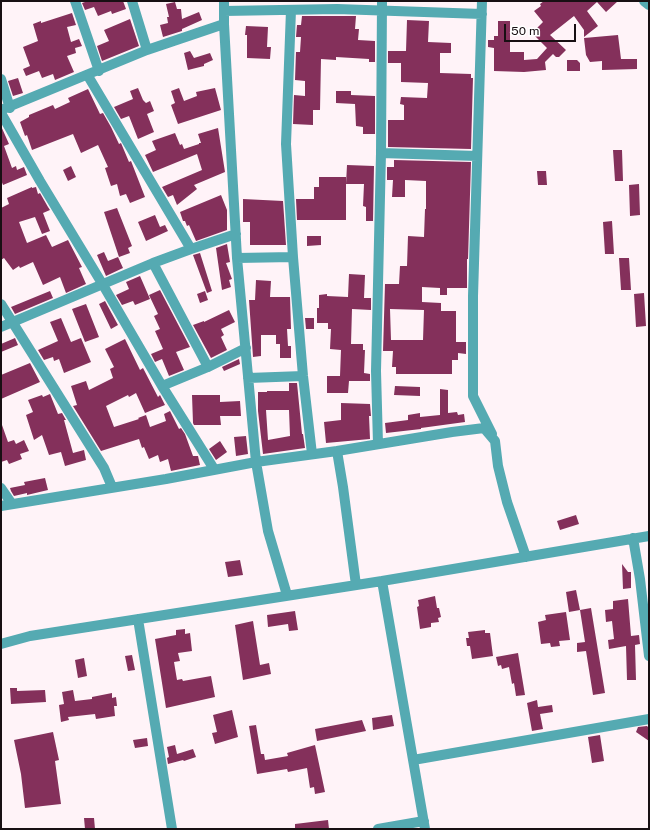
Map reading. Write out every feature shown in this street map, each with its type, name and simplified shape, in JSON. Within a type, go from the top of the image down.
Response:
[{"type":"street","points":[[76,1],[99,71]]},
{"type":"street","points":[[132,1],[147,50]]},
{"type":"street","points":[[482,1],[477,156],[473,396],[495,441],[498,466],[507,502],[526,557]]},
{"type":"street","points":[[644,1],[649,5]]},
{"type":"street","points":[[287,595],[268,531],[256,462],[237,258],[224,6],[291,10],[382,6],[482,14]]},
{"type":"street","points":[[378,444],[376,371],[381,153],[382,6]]},
{"type":"street","points":[[291,10],[286,144],[293,257],[303,376],[312,454]]},
{"type":"street","points":[[4,110],[147,50],[224,24]]},
{"type":"street","points":[[88,76],[191,249]]},
{"type":"street","points":[[1,79],[4,110],[40,181],[162,386],[214,469]]},
{"type":"street","points":[[381,153],[477,156]]},
{"type":"street","points":[[1,327],[153,263],[236,234]]},
{"type":"street","points":[[237,258],[293,257]]},
{"type":"street","points":[[153,263],[208,367]]},
{"type":"street","points":[[1,304],[104,468],[112,487]]},
{"type":"street","points":[[162,386],[208,367],[246,348]]},
{"type":"street","points":[[248,378],[303,376]]},
{"type":"street","points":[[1,506],[166,479],[256,462],[337,451],[452,432],[484,428],[495,441]]},
{"type":"street","points":[[337,451],[356,585]]},
{"type":"street","points":[[1,488],[12,504]]},
{"type":"street","points":[[1,644],[30,636],[382,581],[649,536]]},
{"type":"street","points":[[633,538],[640,579],[649,656]]},
{"type":"street","points":[[378,829],[424,825],[382,581]]},
{"type":"street","points":[[138,619],[172,829]]},
{"type":"street","points":[[413,760],[649,719]]},
{"type":"building","points":[[88,1],[123,1],[126,9],[112,14],[111,11],[98,16],[94,7],[85,10],[82,3]]},
{"type":"building","points":[[544,1],[618,1],[606,12],[597,2],[587,11],[598,26],[584,37],[584,30],[574,16],[550,35],[566,50],[559,57],[556,57],[553,54],[545,62],[546,70],[524,72],[494,71],[494,48],[488,47],[488,40],[494,40],[494,36],[498,36],[498,21],[510,21],[510,52],[524,52],[524,60],[537,59],[547,48],[532,33],[543,22],[534,11],[541,6],[540,4]]},
{"type":"building","points":[[175,2],[177,9],[181,9],[182,19],[199,12],[202,20],[182,29],[182,31],[163,37],[160,25],[168,23],[167,17],[169,17],[166,4]]},
{"type":"building","points":[[72,13],[76,25],[67,27],[71,42],[79,39],[82,46],[75,48],[76,53],[67,56],[74,72],[55,80],[53,74],[42,78],[39,71],[26,76],[23,69],[30,66],[23,47],[38,41],[33,24],[41,21],[41,23]]},
{"type":"building","points":[[302,16],[356,16],[355,29],[359,29],[358,40],[375,41],[375,62],[369,62],[369,59],[336,57],[336,60],[321,59],[320,110],[313,110],[313,125],[293,124],[294,95],[305,96],[305,81],[295,80],[296,52],[300,52],[301,37],[296,37],[297,25],[301,25]]},
{"type":"building","points":[[130,19],[139,46],[102,61],[97,46],[109,41],[104,30]]},
{"type":"building","points":[[407,20],[429,21],[428,42],[451,43],[451,53],[440,53],[440,73],[471,74],[471,78],[473,78],[471,149],[388,147],[388,120],[404,120],[404,105],[400,104],[401,97],[427,98],[428,83],[401,82],[401,63],[388,63],[388,51],[406,51]]},
{"type":"building","points":[[246,26],[268,27],[267,47],[271,47],[270,59],[247,58],[247,35],[245,35]]},
{"type":"building","points":[[618,35],[621,59],[637,59],[637,69],[602,70],[602,61],[590,62],[586,55],[584,38]]},
{"type":"building","points":[[190,51],[194,58],[210,53],[213,60],[204,64],[204,66],[188,70],[184,53]]},
{"type":"building","points":[[567,60],[577,60],[580,63],[580,71],[567,71]]},
{"type":"building","points":[[18,78],[23,93],[13,96],[8,81]]},
{"type":"building","points":[[138,88],[143,100],[146,103],[150,101],[154,111],[147,114],[154,132],[138,139],[129,116],[121,119],[114,107],[133,99],[130,91]]},
{"type":"building","points":[[179,88],[184,101],[197,96],[196,92],[215,88],[221,110],[178,124],[171,105],[175,103],[171,91]]},
{"type":"building","points":[[88,89],[100,114],[103,113],[119,144],[121,143],[129,162],[131,161],[145,197],[130,203],[126,194],[120,196],[117,184],[111,186],[105,168],[108,167],[98,145],[81,153],[73,134],[32,150],[27,135],[25,136],[20,122],[29,117],[29,115],[53,105],[55,109],[70,102],[68,98]]},
{"type":"building","points":[[336,91],[351,91],[351,95],[375,96],[375,134],[363,134],[363,127],[356,126],[355,104],[336,103]]},
{"type":"building","points":[[1,126],[9,144],[4,146],[12,168],[16,166],[17,170],[24,167],[27,175],[3,185],[1,180]]},
{"type":"building","points":[[218,128],[225,172],[194,185],[197,189],[177,205],[173,195],[168,197],[162,187],[202,170],[197,154],[153,172],[145,155],[156,150],[152,141],[175,133],[180,145],[182,144],[184,149],[201,143],[198,134]]},
{"type":"building","points":[[613,150],[622,150],[623,181],[615,181]]},
{"type":"building","points":[[394,160],[471,162],[467,288],[447,288],[447,295],[440,295],[440,288],[422,287],[422,302],[441,303],[441,311],[456,311],[456,342],[466,342],[466,354],[458,353],[458,360],[452,360],[452,374],[396,374],[396,367],[392,367],[393,351],[383,351],[385,284],[399,284],[400,266],[407,266],[408,236],[424,237],[426,209],[426,181],[405,180],[405,197],[392,197],[393,180],[387,180],[387,167],[394,167]],"holes":[[[390,309],[424,310],[423,340],[391,340]]]},
{"type":"building","points":[[347,165],[374,166],[373,221],[366,221],[366,207],[363,206],[364,184],[346,184]]},
{"type":"building","points":[[71,166],[76,177],[68,181],[63,170]]},
{"type":"building","points":[[537,171],[546,171],[547,185],[538,185]]},
{"type":"building","points":[[319,177],[346,177],[346,220],[297,220],[296,199],[314,199],[314,187],[319,187]]},
{"type":"building","points":[[639,184],[640,215],[630,216],[629,185]]},
{"type":"building","points":[[32,187],[36,187],[38,194],[40,193],[50,210],[43,213],[50,231],[42,234],[35,217],[19,222],[27,243],[46,235],[52,247],[68,240],[82,267],[79,268],[86,284],[66,293],[60,277],[43,285],[33,262],[20,268],[19,266],[13,270],[4,258],[1,260],[1,208],[9,204],[7,198]]},
{"type":"building","points":[[221,195],[227,210],[227,230],[196,241],[189,225],[187,226],[185,221],[183,221],[180,212]]},
{"type":"building","points":[[243,199],[283,201],[286,245],[250,245],[250,222],[243,222]]},
{"type":"building","points":[[117,208],[132,246],[128,248],[130,253],[119,257],[104,212]]},
{"type":"building","points":[[155,215],[160,227],[165,225],[168,231],[146,241],[138,222]]},
{"type":"building","points":[[612,221],[614,254],[605,254],[603,222]]},
{"type":"building","points":[[307,236],[321,236],[321,245],[307,246]]},
{"type":"building","points":[[227,244],[230,262],[226,263],[232,279],[229,280],[231,287],[222,290],[216,248]]},
{"type":"building","points":[[104,252],[108,261],[118,257],[123,268],[106,276],[97,255]]},
{"type":"building","points":[[200,253],[212,291],[207,293],[193,255]]},
{"type":"building","points":[[619,258],[629,258],[631,290],[621,290]]},
{"type":"building","points":[[349,274],[365,275],[364,298],[371,298],[371,310],[352,309],[351,344],[363,344],[363,350],[365,350],[364,373],[370,374],[370,381],[349,381],[348,393],[327,393],[327,376],[340,376],[341,350],[330,349],[331,329],[328,329],[328,323],[317,323],[319,295],[327,294],[327,296],[348,297]]},
{"type":"building","points":[[140,276],[150,299],[135,305],[133,301],[122,305],[116,295],[129,289],[126,282]]},
{"type":"building","points":[[256,280],[271,281],[270,297],[290,297],[291,329],[287,329],[288,346],[291,346],[291,358],[280,358],[280,344],[276,344],[276,335],[261,335],[261,356],[253,357],[249,300],[255,300]]},
{"type":"building","points":[[160,290],[190,347],[176,352],[184,370],[169,376],[162,359],[155,362],[151,354],[163,349],[155,331],[160,329],[154,316],[158,314],[149,295]]},
{"type":"building","points":[[50,291],[53,298],[15,314],[11,307]]},
{"type":"building","points":[[205,291],[208,300],[200,303],[197,294]]},
{"type":"building","points":[[644,293],[646,326],[636,327],[634,294]]},
{"type":"building","points":[[105,301],[118,325],[111,329],[99,304]]},
{"type":"building","points":[[86,304],[99,337],[85,342],[72,309]]},
{"type":"building","points":[[229,310],[235,322],[221,329],[224,335],[221,337],[227,350],[211,358],[193,325],[204,322]]},
{"type":"building","points":[[61,318],[71,342],[81,338],[91,362],[64,373],[59,359],[54,361],[53,357],[44,360],[38,350],[58,341],[50,322]]},
{"type":"building","points":[[305,318],[314,318],[314,329],[306,329]]},
{"type":"building","points":[[15,338],[18,345],[1,352],[1,344]]},
{"type":"building","points":[[125,339],[140,370],[143,368],[158,397],[160,395],[165,405],[145,413],[136,393],[129,397],[128,395],[106,406],[114,427],[139,419],[138,418],[146,415],[150,427],[166,421],[164,414],[170,411],[179,429],[181,428],[185,434],[193,456],[198,456],[200,465],[171,471],[168,459],[160,462],[158,455],[149,459],[144,447],[142,448],[139,439],[101,451],[73,406],[77,405],[71,386],[86,381],[89,390],[113,378],[110,369],[114,367],[105,349]]},
{"type":"building","points":[[239,359],[240,364],[224,371],[222,367]]},
{"type":"building","points":[[30,363],[40,382],[1,399],[1,375]]},
{"type":"building","points":[[289,383],[297,383],[302,434],[305,448],[263,454],[258,411],[258,392],[289,391]],"holes":[[[266,410],[289,410],[290,436],[268,440]]]},
{"type":"building","points":[[395,386],[420,387],[420,396],[394,395]]},
{"type":"building","points":[[440,389],[448,390],[448,413],[457,412],[458,415],[464,414],[465,422],[386,433],[385,423],[408,420],[408,415],[420,413],[420,417],[440,415]]},
{"type":"building","points":[[50,394],[58,414],[62,413],[66,420],[64,420],[73,453],[84,450],[86,460],[65,466],[61,452],[49,455],[42,435],[34,440],[26,415],[33,412],[28,400]]},
{"type":"building","points":[[192,395],[220,395],[220,402],[240,401],[241,416],[220,416],[221,425],[194,425]]},
{"type":"building","points":[[341,403],[370,404],[370,439],[326,443],[324,422],[341,420]]},
{"type":"building","points":[[2,425],[8,442],[14,440],[16,444],[24,440],[29,451],[20,454],[22,459],[9,464],[7,460],[1,462]]},
{"type":"building","points":[[246,436],[248,454],[236,456],[234,437]]},
{"type":"building","points":[[220,441],[227,452],[216,460],[209,449]]},
{"type":"building","points":[[45,478],[48,490],[27,495],[27,493],[14,496],[10,488],[25,485],[24,482]]},
{"type":"building","points":[[576,515],[579,524],[560,530],[557,521]]},
{"type":"building","points":[[240,560],[243,575],[228,577],[225,562]]},
{"type":"building","points":[[622,564],[628,572],[631,572],[631,588],[623,589]]},
{"type":"building","points":[[576,590],[580,610],[569,612],[566,592]]},
{"type":"building","points":[[435,596],[437,608],[439,608],[441,617],[438,618],[439,622],[431,623],[431,627],[420,629],[417,607],[419,606],[418,600]]},
{"type":"building","points":[[628,599],[631,636],[639,635],[640,644],[635,645],[636,680],[627,680],[626,646],[609,649],[608,640],[614,639],[612,621],[606,622],[605,610],[613,609],[613,601]]},
{"type":"building","points":[[591,608],[605,693],[593,695],[586,651],[577,652],[577,643],[585,642],[580,610]]},
{"type":"building","points":[[295,611],[298,630],[289,631],[288,624],[268,627],[267,615]]},
{"type":"building","points":[[566,612],[570,640],[559,641],[560,646],[551,647],[550,643],[541,644],[538,622],[546,620],[545,615]]},
{"type":"building","points":[[253,621],[260,665],[269,663],[271,674],[243,680],[235,625]]},
{"type":"building","points":[[185,629],[185,634],[190,633],[192,651],[178,653],[180,661],[174,662],[177,680],[182,679],[183,681],[211,676],[215,697],[166,708],[155,639],[176,635],[176,630]]},
{"type":"building","points":[[485,630],[485,633],[490,633],[493,656],[472,659],[470,646],[467,646],[466,638],[469,638],[468,632]]},
{"type":"building","points":[[518,653],[525,695],[516,696],[509,667],[502,669],[501,665],[498,666],[496,657]]},
{"type":"building","points":[[132,655],[135,670],[128,671],[125,656]]},
{"type":"building","points":[[84,658],[87,676],[78,678],[75,660]]},
{"type":"building","points":[[10,688],[17,688],[17,691],[45,690],[46,702],[11,704]]},
{"type":"building","points":[[73,690],[75,701],[92,699],[92,697],[112,693],[112,698],[116,697],[117,706],[114,706],[115,716],[96,719],[95,714],[68,717],[69,720],[61,722],[59,705],[64,704],[62,692]]},
{"type":"building","points":[[537,700],[538,707],[552,705],[553,712],[540,714],[543,729],[532,731],[527,703]]},
{"type":"building","points":[[232,710],[238,737],[215,744],[212,733],[217,732],[213,715]]},
{"type":"building","points":[[392,715],[394,726],[373,730],[372,718]]},
{"type":"building","points":[[362,720],[366,731],[317,741],[315,729]]},
{"type":"building","points":[[256,725],[261,754],[264,754],[265,760],[288,756],[287,753],[315,745],[325,792],[315,794],[314,787],[310,788],[307,768],[288,772],[287,769],[257,774],[249,726]]},
{"type":"building","points":[[647,726],[649,728],[649,741],[636,732],[638,727]]},
{"type":"building","points":[[53,732],[59,760],[55,761],[61,804],[25,808],[21,774],[14,740]]},
{"type":"building","points":[[600,735],[604,761],[592,763],[588,737]]},
{"type":"building","points":[[147,738],[148,746],[135,748],[133,740]]},
{"type":"building","points":[[175,745],[177,754],[193,749],[196,757],[168,764],[167,758],[169,757],[167,747]]},
{"type":"building","points":[[84,818],[94,818],[95,829],[85,829]]},
{"type":"building","points":[[328,820],[329,829],[295,829],[295,824]]}]
